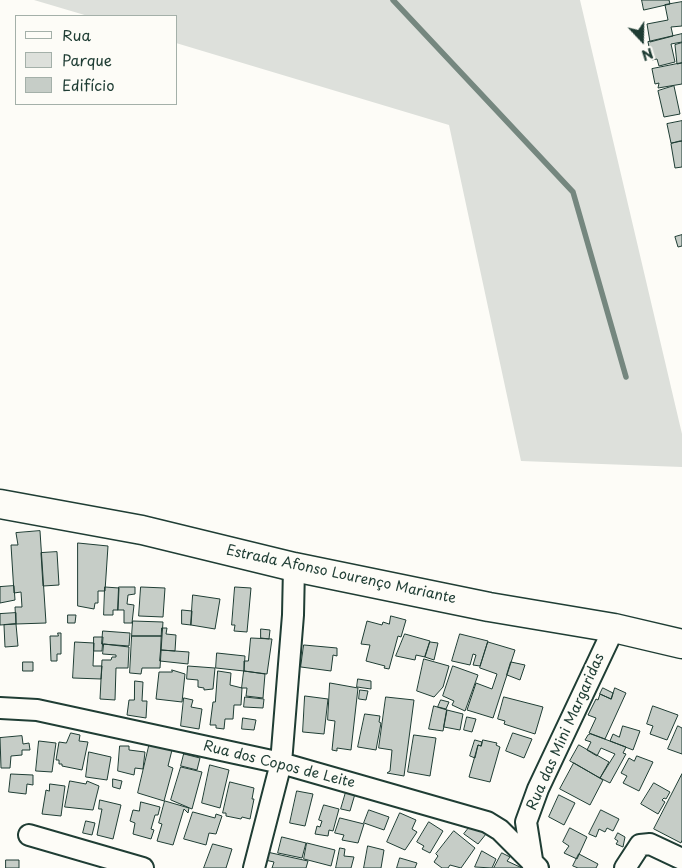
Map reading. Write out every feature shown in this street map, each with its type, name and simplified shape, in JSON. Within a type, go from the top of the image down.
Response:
[{"type":"main road","name":"Estrada Afonso Lourenço Mariante","points":[[0,504],[142,530],[294,567],[490,608],[614,628],[682,644]]},
{"type":"street","points":[[254,868],[281,763],[293,615],[294,567]]},
{"type":"street","name":"Rua das Mini Margaridas","points":[[534,867],[526,822],[538,789],[614,628]]},
{"type":"street","name":"Rua dos Copos de Leite","points":[[0,708],[37,710],[281,763],[486,822],[500,830],[534,867]]},
{"type":"street","points":[[29,835],[142,868]]},
{"type":"street","points":[[625,868],[640,845],[650,844],[682,859]]},
{"type":"green space","points":[[34,0],[580,0],[682,434],[682,467],[521,461],[449,125],[178,44],[178,15],[85,15]]},
{"type":"building","points":[[642,0],[669,0],[670,4],[644,10]]},
{"type":"building","points":[[682,2],[682,26],[671,27],[673,36],[650,42],[647,24],[668,20],[665,5]]},
{"type":"building","points":[[682,34],[682,42],[671,44],[675,62],[659,66],[657,59],[652,60],[648,42]]},
{"type":"building","points":[[682,43],[682,63],[677,64],[675,45]]},
{"type":"building","points":[[682,63],[682,84],[658,88],[659,83],[655,84],[652,69]]},
{"type":"building","points":[[674,86],[680,114],[664,117],[658,91]]},
{"type":"building","points":[[682,121],[682,141],[671,143],[667,124]]},
{"type":"building","points":[[682,141],[682,167],[675,168],[671,144]]},
{"type":"building","points":[[682,235],[682,246],[678,247],[675,237]]},
{"type":"building","points":[[40,531],[46,623],[16,624],[15,607],[22,607],[21,592],[14,593],[11,545],[18,545],[16,533]]},
{"type":"building","points":[[78,543],[108,546],[105,591],[98,591],[98,603],[95,603],[94,609],[78,606]]},
{"type":"building","points":[[57,552],[59,585],[43,586],[41,553]]},
{"type":"building","points":[[14,586],[15,600],[0,603],[0,587]]},
{"type":"building","points":[[105,587],[119,588],[118,610],[113,610],[113,615],[104,615]]},
{"type":"building","points":[[119,587],[135,587],[135,594],[128,595],[127,604],[134,605],[132,623],[124,623],[124,610],[118,610]]},
{"type":"building","points":[[141,587],[165,588],[163,617],[139,616]]},
{"type":"building","points":[[235,587],[251,588],[247,632],[234,631],[235,625],[232,625]]},
{"type":"building","points":[[193,595],[220,599],[215,629],[191,625]]},
{"type":"building","points":[[182,610],[192,611],[191,625],[182,624]]},
{"type":"building","points":[[16,613],[16,624],[0,625],[0,614]]},
{"type":"building","points":[[68,615],[76,615],[75,623],[68,623]]},
{"type":"building","points":[[391,616],[406,620],[401,637],[398,636],[389,669],[384,668],[385,666],[366,661],[370,645],[361,644],[367,621],[382,625],[383,622],[389,624]]},
{"type":"building","points":[[133,621],[163,622],[162,636],[132,636]]},
{"type":"building","points":[[16,624],[18,646],[5,647],[4,625]]},
{"type":"building","points":[[162,628],[167,628],[166,634],[176,635],[175,651],[161,650]]},
{"type":"building","points":[[261,629],[270,630],[269,639],[261,638]]},
{"type":"building","points":[[103,631],[130,633],[129,646],[102,644]]},
{"type":"building","points":[[58,633],[61,633],[61,654],[57,654],[57,661],[51,661],[50,636],[58,636]]},
{"type":"building","points":[[405,634],[430,641],[425,657],[416,655],[415,660],[396,656]]},
{"type":"building","points":[[460,634],[488,641],[480,666],[473,665],[476,655],[473,654],[470,665],[452,661]]},
{"type":"building","points":[[132,636],[162,636],[160,668],[142,668],[141,674],[130,673]]},
{"type":"building","points":[[94,637],[103,637],[102,651],[94,651]]},
{"type":"building","points":[[251,638],[272,639],[267,674],[244,671],[244,661],[248,661]]},
{"type":"building","points":[[75,642],[94,643],[93,666],[102,666],[101,679],[73,678]]},
{"type":"building","points":[[430,642],[438,643],[434,660],[425,657]]},
{"type":"building","points":[[488,642],[515,650],[493,718],[467,710],[476,683],[492,689],[497,674],[480,668]]},
{"type":"building","points":[[104,644],[129,647],[128,668],[116,668],[115,700],[100,699],[102,660],[111,660],[112,657],[116,657],[116,655],[103,654]]},
{"type":"building","points":[[304,645],[337,648],[337,656],[333,655],[331,671],[301,667]]},
{"type":"building","points":[[161,650],[189,652],[188,664],[160,661]]},
{"type":"building","points":[[217,653],[245,656],[244,671],[216,668]]},
{"type":"building","points":[[424,659],[449,666],[443,687],[434,697],[417,691]]},
{"type":"building","points":[[23,662],[33,662],[33,671],[23,671]]},
{"type":"building","points":[[511,662],[525,665],[520,680],[507,675]]},
{"type":"building","points":[[188,666],[215,668],[213,689],[204,690],[204,688],[198,687],[198,680],[187,679]]},
{"type":"building","points":[[453,666],[478,675],[465,711],[452,705],[454,701],[443,696]]},
{"type":"building","points":[[172,670],[185,674],[182,702],[156,699],[159,672],[172,672]]},
{"type":"building","points":[[218,671],[231,673],[230,685],[242,688],[241,705],[234,705],[233,719],[225,719],[224,729],[216,728],[216,725],[210,725],[213,702],[215,702]]},
{"type":"building","points":[[244,671],[265,674],[263,698],[246,696],[247,688],[242,688]]},
{"type":"building","points":[[358,679],[371,681],[371,689],[357,687]]},
{"type":"building","points":[[135,681],[143,682],[142,701],[147,701],[146,718],[127,715],[129,700],[134,700]]},
{"type":"building","points":[[330,683],[358,688],[351,750],[337,748],[337,751],[332,750],[335,721],[328,720]]},
{"type":"building","points":[[603,688],[613,693],[611,699],[600,694]]},
{"type":"building","points":[[615,688],[626,693],[605,739],[589,733],[596,718],[588,715],[596,699],[598,700],[600,694],[611,699]]},
{"type":"building","points":[[360,690],[368,691],[366,700],[359,699]]},
{"type":"building","points":[[305,696],[328,699],[324,734],[303,732]]},
{"type":"building","points":[[245,697],[264,699],[263,708],[244,707]]},
{"type":"building","points":[[386,697],[414,700],[404,776],[387,773],[390,771],[392,750],[379,748]]},
{"type":"building","points":[[504,697],[543,707],[535,734],[504,724],[505,721],[498,719]]},
{"type":"building","points":[[184,698],[193,700],[191,707],[202,709],[199,729],[181,726]]},
{"type":"building","points":[[441,700],[449,702],[446,709],[438,707]]},
{"type":"building","points":[[434,706],[447,710],[443,731],[429,729]]},
{"type":"building","points":[[653,706],[678,715],[667,740],[650,734],[653,726],[647,724]]},
{"type":"building","points":[[447,710],[463,714],[460,730],[444,727]]},
{"type":"building","points":[[365,714],[380,716],[379,722],[381,723],[376,750],[358,747]]},
{"type":"building","points":[[467,717],[476,719],[472,732],[464,730]]},
{"type":"building","points":[[243,718],[256,720],[254,730],[242,729]]},
{"type":"building","points":[[623,726],[640,731],[633,750],[610,741],[613,734],[619,737]]},
{"type":"building","points":[[678,726],[682,728],[682,754],[668,749]]},
{"type":"building","points":[[71,733],[80,735],[79,741],[88,742],[82,770],[62,766],[62,764],[59,764],[59,760],[56,760],[59,742],[66,743]]},
{"type":"building","points":[[513,733],[532,739],[524,758],[506,751]]},
{"type":"building","points":[[591,734],[626,747],[623,753],[626,754],[610,783],[600,778],[615,754],[601,748],[597,756],[587,750],[591,742],[585,740]]},
{"type":"building","points":[[414,735],[436,738],[430,776],[408,772]]},
{"type":"building","points":[[22,736],[23,744],[29,743],[30,750],[22,750],[22,755],[11,756],[10,768],[1,768],[0,738]]},
{"type":"building","points":[[475,740],[482,742],[481,746],[478,745],[475,758],[470,756]]},
{"type":"building","points":[[483,740],[497,743],[496,745],[500,747],[490,782],[469,777],[478,745],[481,746]]},
{"type":"building","points":[[39,741],[56,743],[52,772],[36,771]]},
{"type":"building","points":[[150,742],[173,746],[168,766],[173,768],[164,801],[138,793]]},
{"type":"building","points":[[579,745],[609,762],[600,778],[570,761]]},
{"type":"building","points":[[120,746],[129,746],[129,750],[145,752],[143,769],[135,768],[134,775],[118,771]]},
{"type":"building","points":[[89,752],[111,757],[107,780],[86,777]]},
{"type":"building","points":[[184,754],[200,758],[197,770],[181,766]]},
{"type":"building","points":[[637,756],[653,762],[639,791],[623,783],[627,776],[621,773],[629,758],[634,761]]},
{"type":"building","points":[[574,763],[603,780],[590,805],[560,789]]},
{"type":"building","points":[[210,765],[229,770],[220,808],[202,803]]},
{"type":"building","points":[[181,767],[202,772],[192,809],[171,800]]},
{"type":"building","points":[[11,774],[33,775],[33,785],[27,784],[26,794],[9,792]]},
{"type":"building","points":[[682,774],[682,840],[681,843],[654,829]]},
{"type":"building","points":[[113,779],[122,781],[120,789],[113,787]]},
{"type":"building","points":[[70,781],[86,784],[87,781],[99,786],[93,810],[65,807]]},
{"type":"building","points":[[230,782],[254,788],[250,819],[226,816],[226,813],[223,813]]},
{"type":"building","points":[[654,783],[670,792],[666,799],[662,800],[665,802],[658,814],[641,804]]},
{"type":"building","points":[[50,784],[65,786],[61,816],[42,814],[46,790],[49,791]]},
{"type":"building","points":[[297,791],[313,794],[305,826],[290,823]]},
{"type":"building","points":[[346,792],[355,794],[350,811],[341,809]]},
{"type":"building","points":[[559,795],[575,803],[564,825],[549,817]]},
{"type":"building","points":[[100,800],[121,805],[113,839],[97,835],[102,809],[99,809]]},
{"type":"building","points":[[165,801],[189,808],[188,813],[184,809],[173,845],[157,841],[162,824],[159,823]]},
{"type":"building","points":[[141,802],[160,807],[158,815],[155,815],[151,829],[154,830],[151,839],[133,834],[135,823],[130,821],[133,810],[139,811]]},
{"type":"building","points":[[324,805],[339,809],[333,831],[329,830],[328,836],[315,834],[317,826],[320,827],[322,821],[319,820]]},
{"type":"building","points":[[369,810],[389,817],[384,830],[364,823]]},
{"type":"building","points":[[601,810],[619,819],[613,831],[607,828],[605,832],[599,829],[596,837],[589,834]]},
{"type":"building","points":[[193,812],[215,818],[216,814],[222,816],[216,834],[209,833],[206,845],[184,839]]},
{"type":"building","points":[[400,813],[416,820],[412,829],[417,832],[405,850],[387,842]]},
{"type":"building","points":[[340,818],[364,824],[358,843],[342,840],[344,835],[335,833]]},
{"type":"building","points":[[86,821],[95,823],[92,835],[83,833]]},
{"type":"building","points":[[429,822],[443,831],[430,853],[422,849],[424,846],[417,842]]},
{"type":"building","points":[[472,824],[486,834],[478,844],[464,834]]},
{"type":"building","points":[[570,828],[587,837],[577,859],[564,853],[569,846],[563,842]]},
{"type":"building","points":[[454,831],[475,848],[461,868],[450,865],[448,868],[442,868],[434,862],[438,856],[436,854]]},
{"type":"building","points":[[618,833],[625,837],[623,847],[616,844],[618,841],[615,839]]},
{"type":"building","points":[[282,837],[306,843],[302,858],[278,853]]},
{"type":"building","points":[[307,843],[335,850],[331,866],[304,859]]},
{"type":"building","points":[[213,844],[232,849],[226,868],[204,868]]},
{"type":"building","points":[[368,846],[384,850],[381,868],[364,868]]},
{"type":"building","points":[[340,848],[345,849],[344,856],[354,857],[351,868],[336,868]]},
{"type":"building","points":[[482,851],[496,859],[492,868],[475,867]]},
{"type":"building","points":[[267,852],[308,861],[306,868],[272,868],[274,862],[265,860]]},
{"type":"building","points":[[502,853],[510,857],[507,861],[522,868],[494,868]]},
{"type":"building","points":[[579,854],[598,864],[596,868],[578,868],[573,866]]},
{"type":"building","points":[[400,858],[417,863],[415,868],[397,868]]},
{"type":"building","points":[[6,860],[19,860],[19,868],[6,868]]},
{"type":"waterway","points":[[393,0],[573,192],[626,377]]}]
